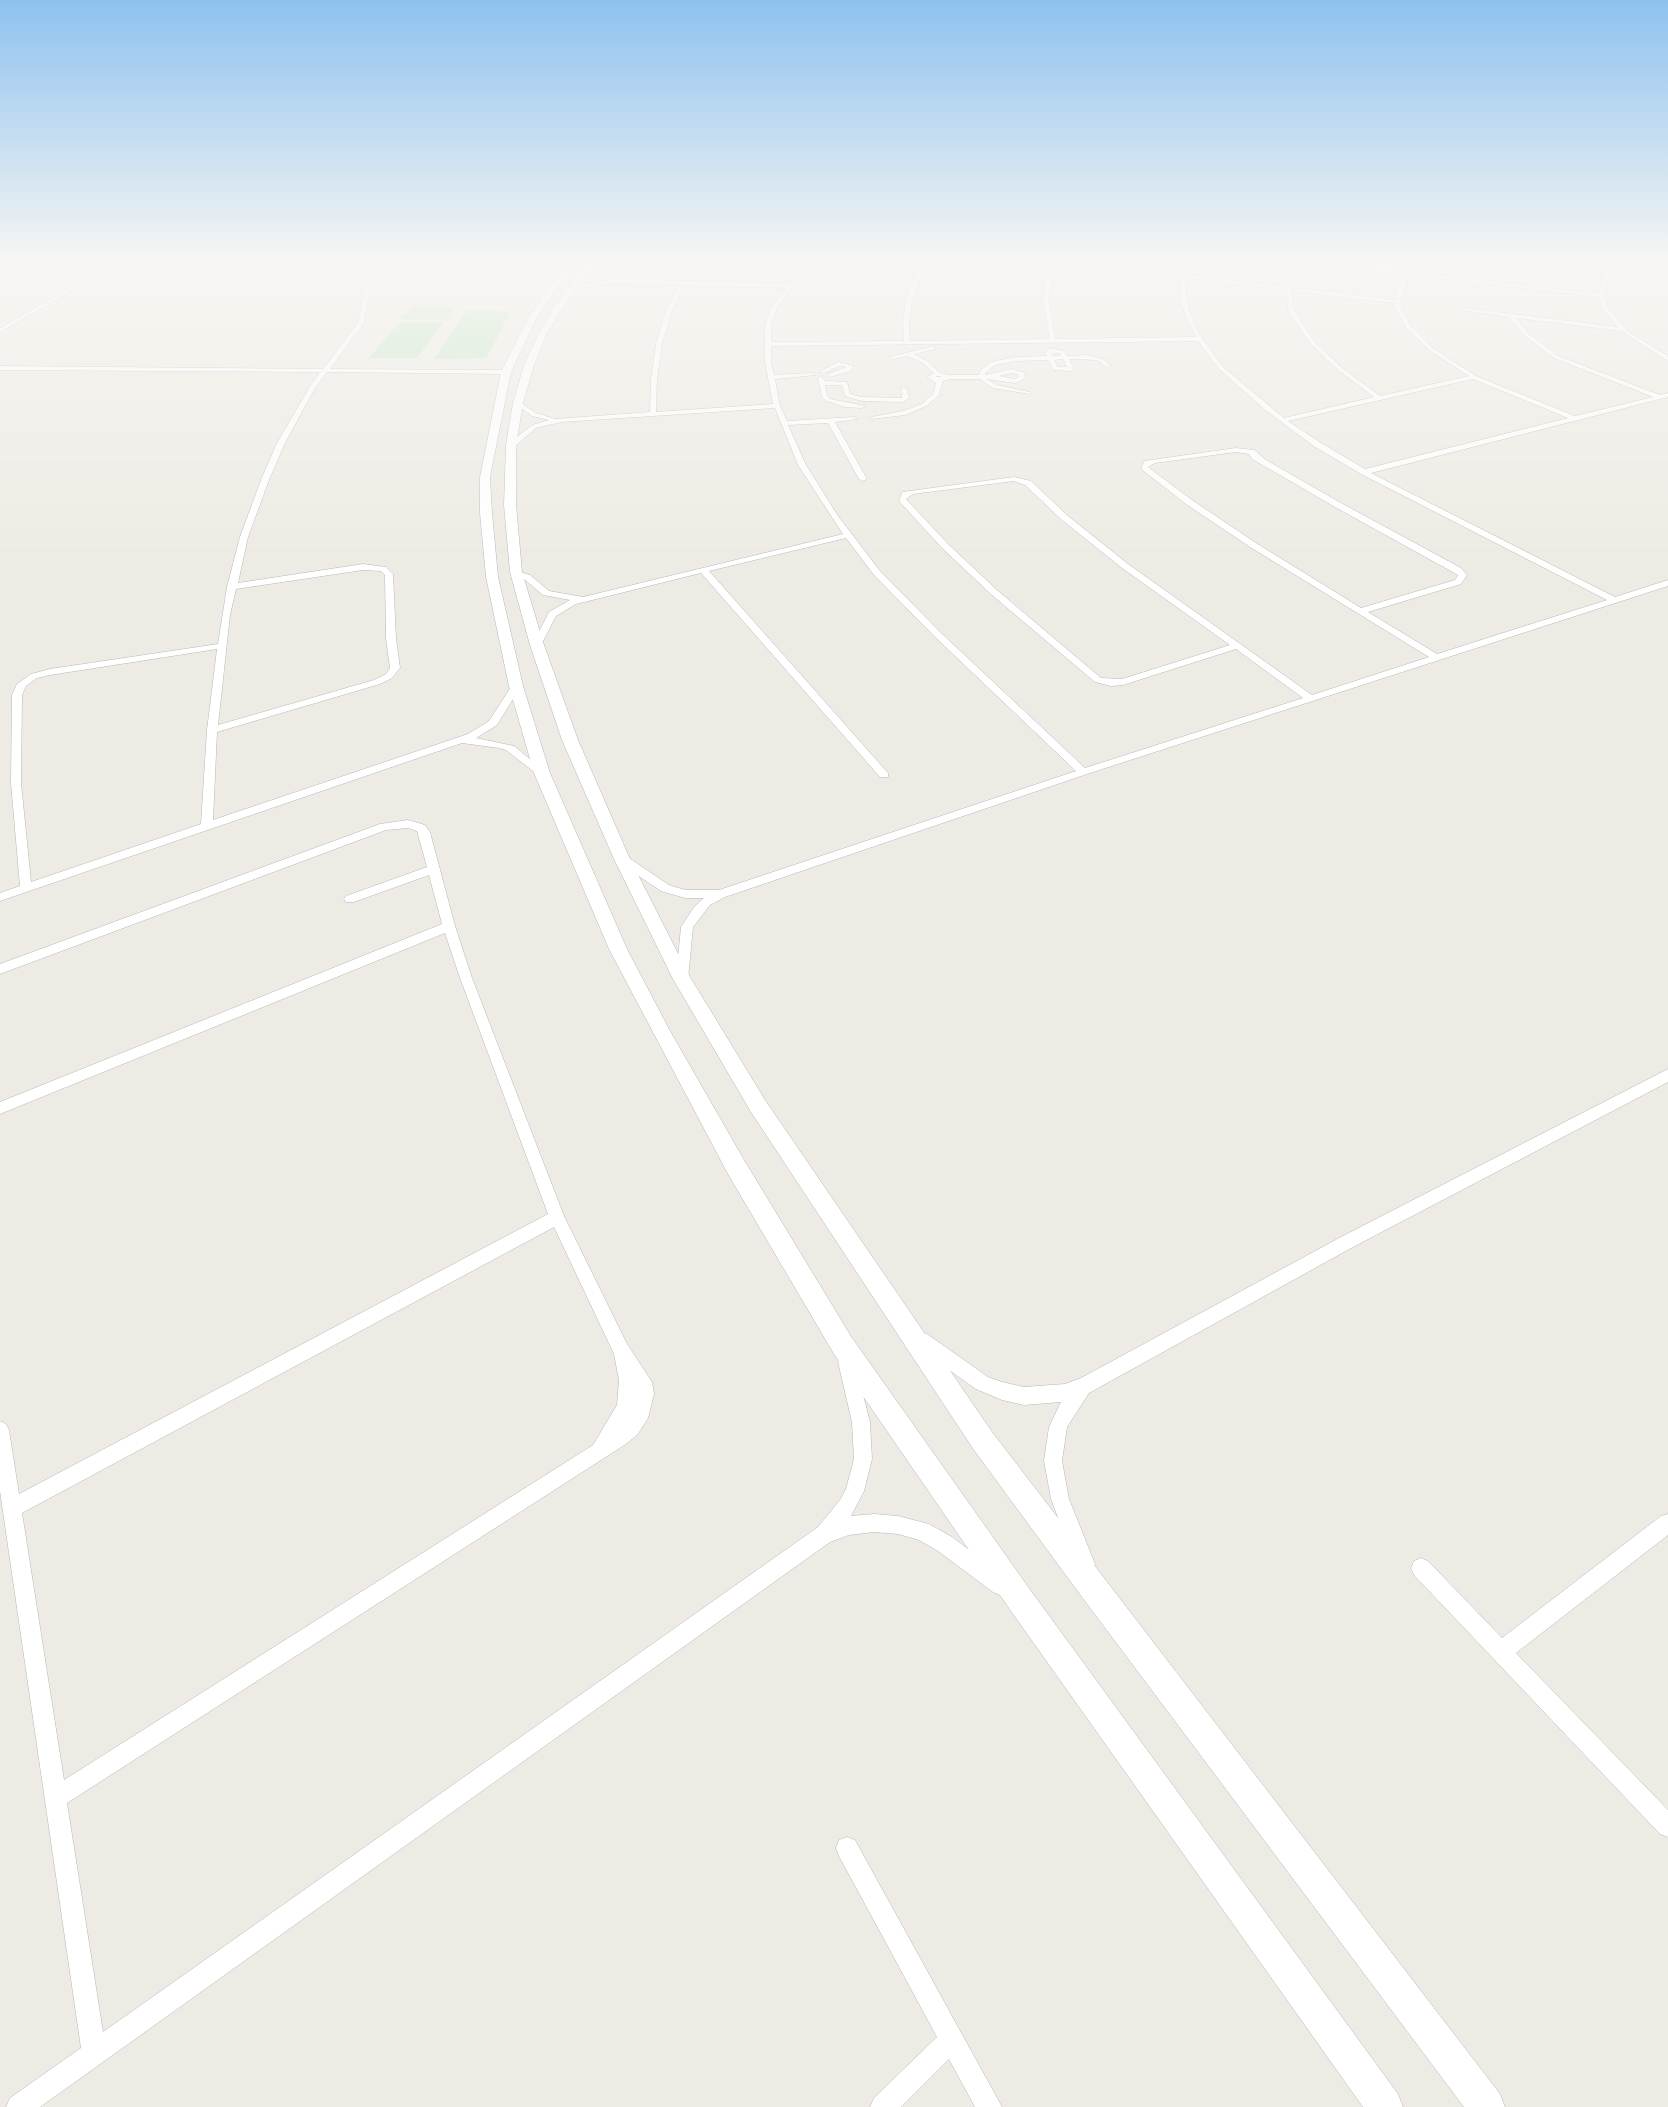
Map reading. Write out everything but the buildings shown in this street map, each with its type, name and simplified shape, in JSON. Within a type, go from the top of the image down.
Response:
[{"type":"street","points":[[207,826],[212,730],[221,646],[231,587],[244,537],[265,480],[292,424],[323,372],[333,359]]},
{"type":"street","points":[[512,359],[506,372],[497,473],[492,577],[516,686],[542,773],[618,949],[662,1034],[736,1168],[844,1346],[1021,1601],[1385,2107]]},
{"type":"street","points":[[532,359],[518,403],[511,445],[497,473],[510,505],[516,572],[536,645],[570,740],[622,859],[682,979],[758,1106],[908,1332],[984,1441],[1092,1588],[1487,2107]]},
{"type":"street","points":[[653,414],[657,359]]},
{"type":"street","points":[[769,359],[770,377],[777,406],[784,424],[811,480],[861,554],[915,613],[1084,772]]},
{"type":"street","points":[[784,424],[898,415],[924,405],[936,395],[940,388],[939,377],[925,362],[920,359]]},
{"type":"street","points":[[982,377],[985,367],[998,362],[1033,359]]},
{"type":"street","points":[[1051,359],[1056,369],[1064,371],[1072,368],[1067,359]]},
{"type":"street","points":[[1098,359],[1104,361],[1108,366]]},
{"type":"street","points":[[1215,359],[1228,375],[1282,420],[1364,472],[1614,600]]},
{"type":"street","points":[[1330,359],[1379,398]]},
{"type":"street","points":[[1444,359],[1474,377],[1573,418]]},
{"type":"street","points":[[1562,359],[1659,397]]},
{"type":"street","points":[[770,377],[820,377],[852,367],[848,364],[838,364],[820,377]]},
{"type":"street","points":[[0,368],[506,372]]},
{"type":"street","points":[[820,377],[824,396],[828,400],[845,405],[903,400],[906,398],[904,389]]},
{"type":"street","points":[[820,377],[845,384],[847,395],[862,403],[866,419]]},
{"type":"street","points":[[939,377],[990,377]]},
{"type":"street","points":[[982,377],[995,386],[1028,393]]},
{"type":"street","points":[[1282,420],[1474,377]]},
{"type":"street","points":[[1364,472],[1668,395]]},
{"type":"street","points":[[518,403],[534,415],[560,420]]},
{"type":"street","points":[[511,445],[534,426],[560,420],[777,406]]},
{"type":"street","points":[[830,420],[863,479]]},
{"type":"street","points":[[1360,611],[1461,580],[1463,575],[1458,570],[1338,505],[1263,460],[1244,453],[1221,452],[1166,460],[1150,466],[1154,476],[1227,528],[1360,611],[1435,657]]},
{"type":"street","points":[[1237,646],[1117,683],[1104,682],[1093,678],[969,569],[910,508],[908,497],[925,490],[993,481],[1017,482],[1034,490],[1112,556],[1310,698]]},
{"type":"street","points":[[536,645],[552,614],[567,605],[592,596],[848,535]]},
{"type":"street","points":[[212,730],[376,682],[389,676],[395,668],[392,659],[389,580],[375,572],[351,570],[231,587]]},
{"type":"street","points":[[703,570],[884,775]]},
{"type":"street","points":[[516,572],[527,577],[541,589],[554,595],[572,598],[592,596]]},
{"type":"street","points":[[682,979],[687,927],[698,910],[706,902],[721,894],[1084,772],[1668,583]]},
{"type":"street","points":[[26,887],[16,783],[17,695],[36,680],[63,670],[221,646]]},
{"type":"street","points":[[0,896],[458,742],[493,723],[516,686]]},
{"type":"street","points":[[458,742],[482,741],[502,744],[542,773]]},
{"type":"street","points":[[0,969],[366,835],[404,831],[418,835],[426,843],[449,926],[486,1034],[557,1217],[621,1350],[642,1382],[645,1394],[643,1406],[632,1428],[56,1797]]},
{"type":"street","points":[[622,859],[670,890],[697,895],[721,894]]},
{"type":"street","points":[[350,899],[434,869]]},
{"type":"street","points":[[0,1108],[449,926]]},
{"type":"street","points":[[908,1332],[982,1383],[1002,1391],[1024,1396],[1045,1396],[1065,1393],[1084,1386],[1347,1242],[1668,1075]]},
{"type":"street","points":[[12,1508],[557,1217]]},
{"type":"street","points":[[19,2107],[825,1534],[847,1507],[855,1492],[863,1459],[862,1422],[844,1346]]},
{"type":"street","points":[[1084,1386],[1064,1411],[1058,1427],[1053,1461],[1060,1499],[1077,1540],[1092,1588]]},
{"type":"street","points":[[0,1430],[94,2052]]},
{"type":"street","points":[[825,1534],[849,1526],[874,1523],[898,1524],[922,1531],[945,1544],[1021,1601]]},
{"type":"street","points":[[1501,1652],[1668,1523]]},
{"type":"street","points":[[1421,1568],[1668,1826]]},
{"type":"street","points":[[846,1848],[989,2107]]},
{"type":"street","points":[[883,2107],[952,2039]]}]
